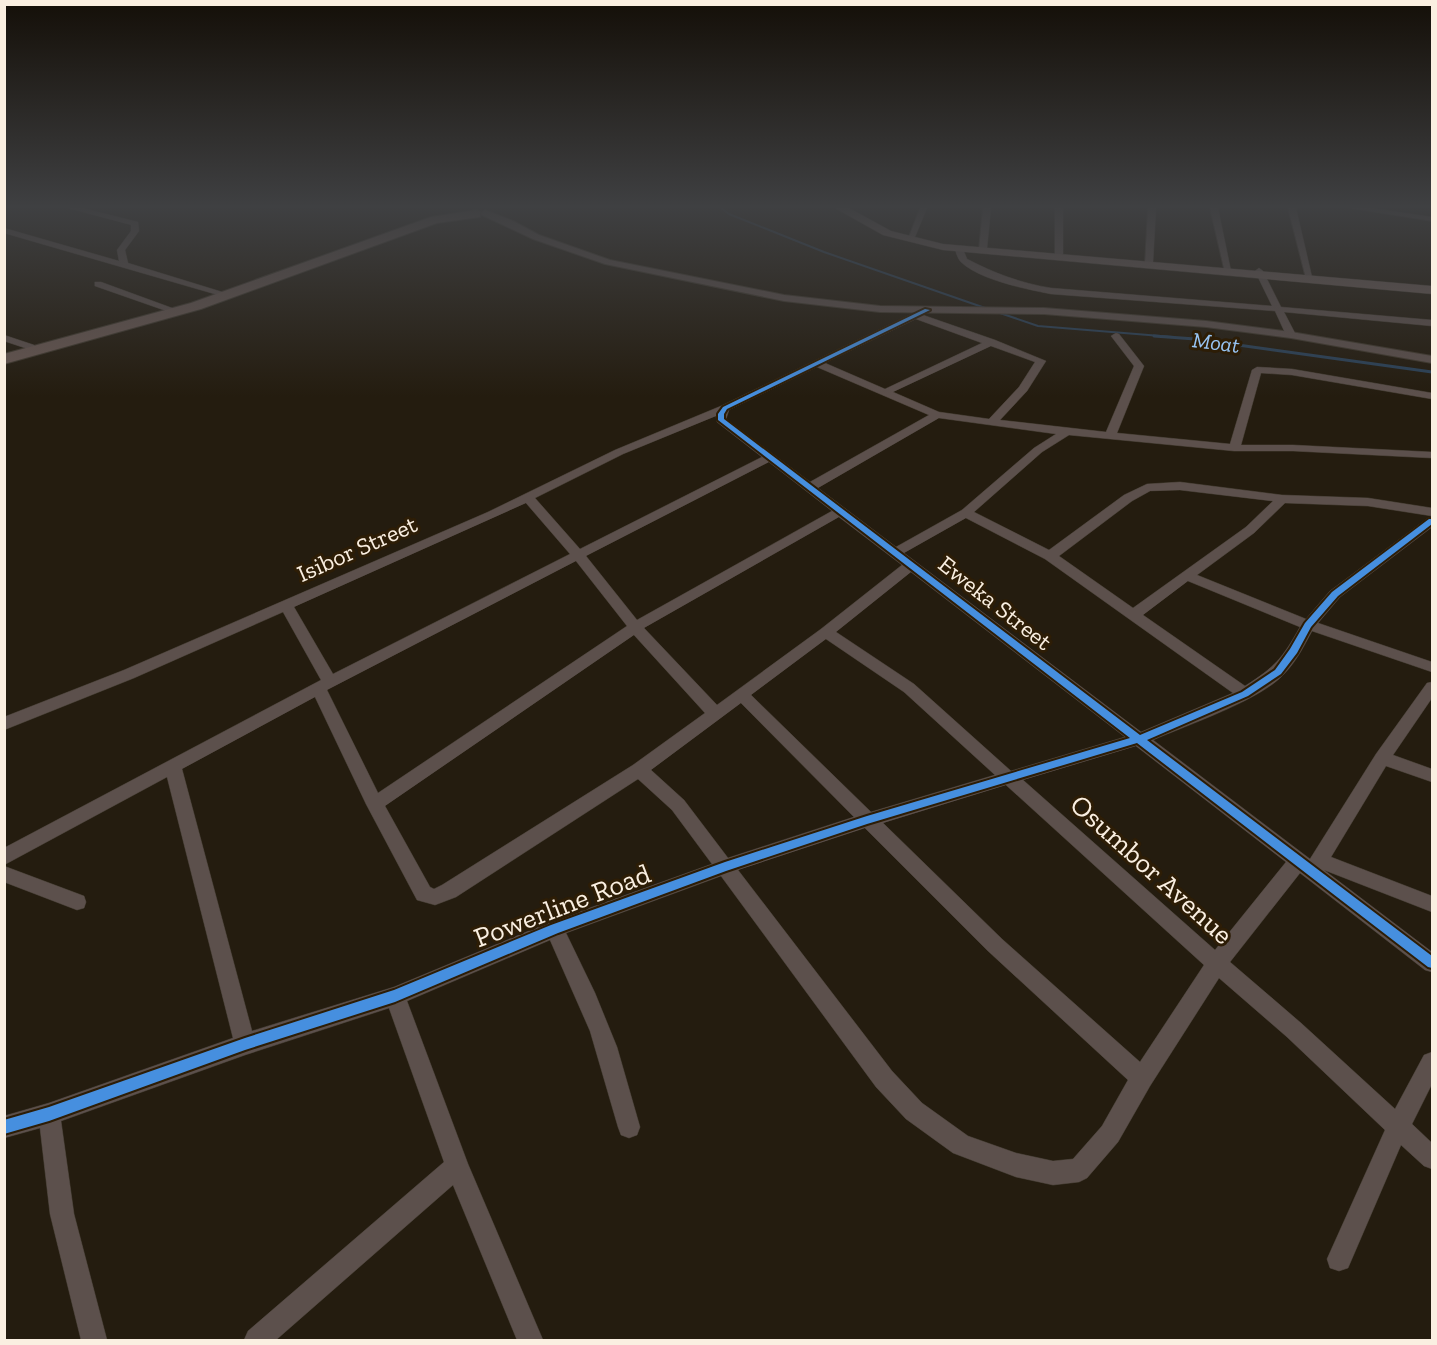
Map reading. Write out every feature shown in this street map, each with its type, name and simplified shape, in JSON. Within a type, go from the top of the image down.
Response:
[{"type":"highway","points":[[225,294],[286,271]]},
{"type":"highway","points":[[4,356],[175,311],[291,271]]},
{"type":"highway","points":[[4,356],[31,347],[175,311]]},
{"type":"main road","points":[[1232,271],[1432,288]]},
{"type":"main road","points":[[1246,271],[1432,288]]},
{"type":"street","points":[[144,271],[225,294]]},
{"type":"street","points":[[646,271],[784,298],[838,305],[922,313],[1044,311],[1206,324],[1291,335],[1432,360]]},
{"type":"street","points":[[983,271],[1019,285],[1051,291],[1275,308],[1432,323]]},
{"type":"street","points":[[1308,271],[1309,275]]},
{"type":"street","points":[[1260,273],[1275,308],[1291,335]]},
{"type":"street","points":[[98,284],[175,311]]},
{"type":"street","points":[[725,408],[922,313],[1041,361],[1023,389],[993,421]]},
{"type":"street","points":[[1368,317],[1432,331]]},
{"type":"street","points":[[1110,436],[1139,366],[1116,336]]},
{"type":"street","points":[[4,338],[31,347]]},
{"type":"street","points":[[884,393],[992,342]]},
{"type":"street","points":[[816,363],[937,416],[993,421],[1067,432],[1234,448],[1293,447],[1432,455]]},
{"type":"street","points":[[1234,448],[1257,370],[1292,372],[1432,396]]},
{"type":"street","name":"Eweka Street","points":[[725,408],[721,414],[721,420],[768,458],[897,552],[1140,740],[1310,864],[1432,963]]},
{"type":"street","name":"Isibor Street","points":[[4,724],[129,674],[528,498],[619,452],[725,408]]},
{"type":"street","points":[[810,487],[937,416]]},
{"type":"street","points":[[897,552],[966,513],[1038,450],[1067,432]]},
{"type":"street","points":[[4,857],[324,685],[768,458]]},
{"type":"street","points":[[1050,556],[1128,498],[1147,488],[1180,486],[1282,499],[1368,502],[1432,512]]},
{"type":"street","points":[[528,498],[579,556],[635,627],[715,712]]},
{"type":"street","points":[[1133,615],[1250,530],[1282,499]]},
{"type":"street","points":[[375,804],[635,627],[840,510]]},
{"type":"street","points":[[966,513],[1050,556],[1245,694]]},
{"type":"street","name":"Powerline Road","points":[[4,1127],[48,1114],[244,1044],[394,996],[555,929],[725,867],[867,820],[1140,740],[1245,694],[1278,672],[1294,651],[1308,624],[1335,594],[1432,521]]},
{"type":"street","points":[[286,605],[324,685],[375,804],[424,894],[435,897],[449,891],[639,770],[826,632],[912,564]]},
{"type":"street","points":[[1187,576],[1308,624],[1432,667]]},
{"type":"street","name":"Osumbor Avenue","points":[[826,632],[909,688],[1147,903],[1294,1030],[1432,1158]]},
{"type":"street","points":[[639,770],[678,805],[884,1079],[914,1111],[961,1145],[1016,1165],[1053,1173],[1079,1170],[1110,1134],[1142,1078],[1217,963],[1310,864],[1432,687]]},
{"type":"street","points":[[741,694],[995,945],[1142,1078]]},
{"type":"street","points":[[1382,758],[1432,776]]},
{"type":"street","points":[[173,766],[244,1044]]},
{"type":"street","points":[[1310,864],[1432,904]]},
{"type":"street","points":[[4,874],[77,902]]},
{"type":"street","points":[[555,929],[567,960],[588,999],[612,1063],[628,1127]]},
{"type":"street","points":[[394,996],[457,1166],[530,1341]]},
{"type":"street","points":[[1339,1259],[1398,1127],[1432,1063]]},
{"type":"street","points":[[48,1114],[62,1214],[94,1341]]},
{"type":"street","points":[[258,1341],[457,1166]]},
{"type":"waterway","name":"Moat","points":[[878,271],[988,309]]},
{"type":"waterway","name":"Moat","points":[[1000,313],[1038,326],[1173,337]]},
{"type":"waterway","name":"Moat","points":[[1154,336],[1195,339],[1432,372]]},
{"type":"cycle path","points":[[927,310],[725,408],[721,414],[721,420],[1432,963]]},
{"type":"cycle path","points":[[4,1127],[49,1114],[245,1044],[395,996],[555,929],[725,867],[867,820],[1140,739],[1245,694],[1278,672],[1294,651],[1308,625],[1335,594],[1432,521]]}]
